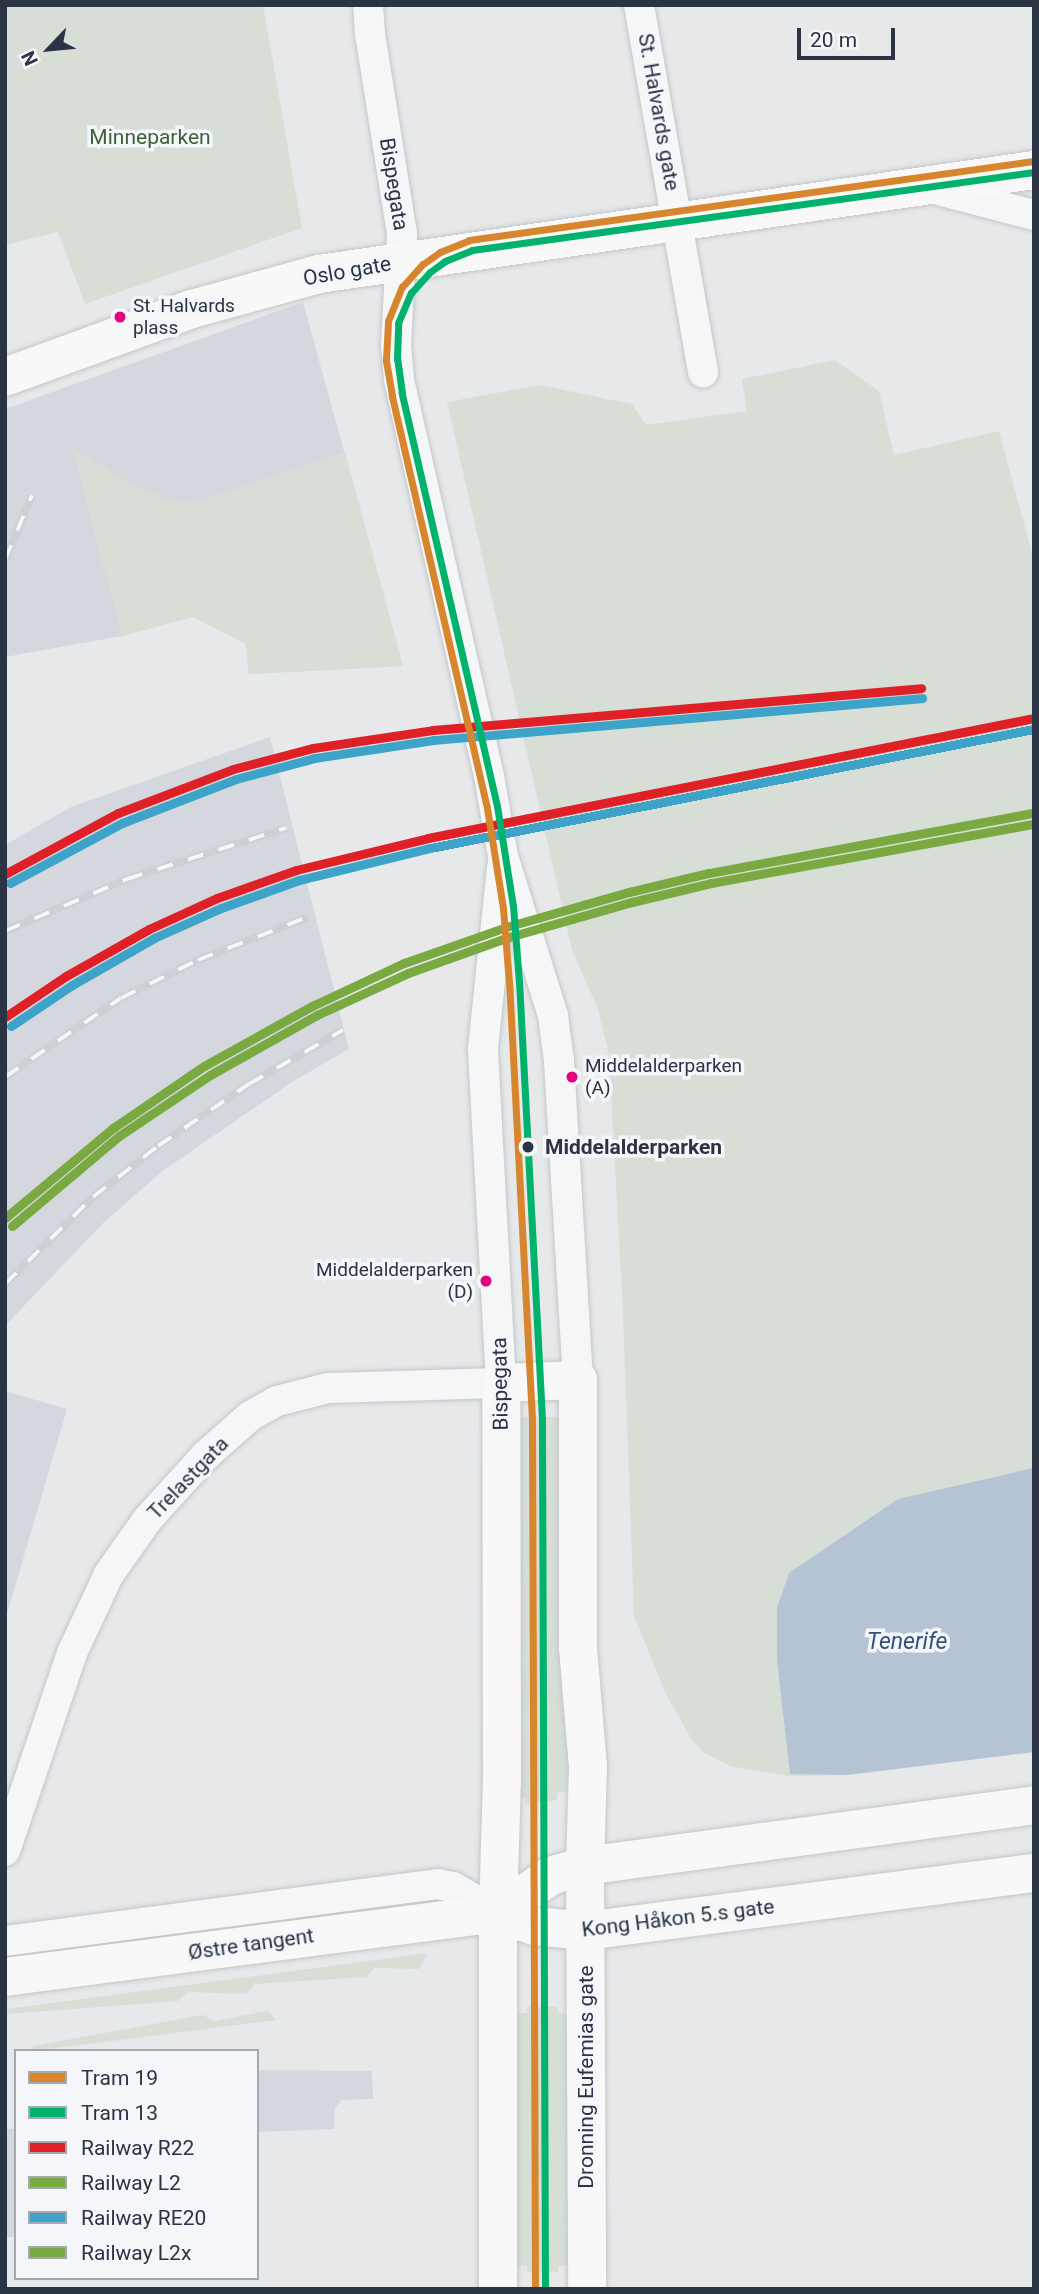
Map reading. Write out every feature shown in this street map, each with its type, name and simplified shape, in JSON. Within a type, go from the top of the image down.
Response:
[{"type":"main road","name":"Oslo gate","points":[[5,377],[97,342],[253,290],[318,274],[1034,170]]},
{"type":"main road","name":"Trelastgata","points":[[501,1383],[578,1380]]},
{"type":"main road","name":"Bispegata","points":[[578,1380],[578,1648],[588,1766],[585,1866]]},
{"type":"main road","name":"Bispegata","points":[[498,1913],[502,1782],[501,1383]]},
{"type":"main road","points":[[498,2289],[498,1913],[550,1876],[585,1866],[1034,1805]]},
{"type":"main road","name":"Dronning Eufemias gate","points":[[585,1866],[587,2289]]},
{"type":"main road","name":"Kong Håkon 5.s gate","points":[[498,1913],[534,1926],[586,1931],[1034,1872]]},
{"type":"main road","name":"Østre tangent","points":[[16,1975],[498,1913]]},
{"type":"street","name":"Bispegata","points":[[368,5],[374,64],[400,217],[403,260],[396,345],[399,380],[489,776],[503,856],[550,1001],[555,1028],[578,1380]]},
{"type":"street","name":"St. Halvards gate","points":[[639,5],[703,372]]},
{"type":"street","points":[[921,185],[1034,215]]},
{"type":"street","name":"Bispegata","points":[[501,1383],[483,1048],[503,856]]},
{"type":"street","name":"Trelastgata","points":[[5,1852],[72,1653],[109,1574],[147,1520],[205,1456],[250,1416],[277,1401],[315,1391],[328,1388],[501,1383]]},
{"type":"street","points":[[5,1941],[437,1884],[461,1891],[498,1913]]},
{"type":"shaded area","points":[[303,302],[403,666],[249,674],[246,644],[193,617],[122,636],[5,657],[5,409]]},
{"type":"shaded area","points":[[270,737],[349,1049],[292,1082],[164,1170],[104,1222],[5,1326],[5,845],[71,807]]},
{"type":"shaded area","points":[[5,1391],[67,1409],[5,1621]]},
{"type":"shaded area","points":[[259,2070],[372,2071],[373,2099],[341,2100],[335,2108],[334,2129],[259,2132]]},
{"type":"shaded area","points":[[5,2129],[14,2129],[14,2237],[5,2237]]},
{"type":"green space","name":"Minneparken","points":[[5,5],[263,5],[302,228],[85,304],[58,232],[5,245]]},
{"type":"green space","name":"Middelalderparken","points":[[835,360],[879,391],[894,455],[999,431],[1034,561],[1034,1752],[847,1775],[790,1776],[730,1766],[704,1753],[692,1740],[666,1694],[634,1616],[623,1312],[609,1055],[598,1009],[572,950],[447,402],[540,385],[632,404],[646,425],[747,411],[742,379]]},
{"type":"green space","points":[[72,448],[132,484],[166,499],[187,503],[216,496],[345,452],[403,666],[249,674],[246,644],[193,617],[122,636]]},
{"type":"green space","points":[[512,1417],[563,1417],[577,1791],[557,1793],[557,1800],[525,1804],[525,1798],[512,1799]]},
{"type":"green space","points":[[428,1953],[419,1969],[374,1968],[367,1977],[255,1984],[246,1994],[188,1992],[178,2001],[6,2014],[7,2009]]},
{"type":"green space","points":[[527,2007],[557,2007],[558,2013],[571,2013],[571,2266],[558,2266],[558,2272],[527,2272],[527,2266],[513,2266],[513,2013],[527,2013]]},
{"type":"green space","points":[[268,2011],[276,2020],[33,2049],[33,2046],[203,2015],[214,2021]]},
{"type":"water","name":"Tenerife","points":[[1034,1468],[1034,1752],[847,1775],[790,1774],[777,1660],[777,1608],[789,1573],[898,1499]]},
{"type":"railway","points":[[5,560],[32,495]]},
{"type":"railway","points":[[5,931],[127,879],[286,828]]},
{"type":"railway","points":[[5,1077],[121,998],[198,960],[308,917]]},
{"type":"railway","points":[[5,1284],[93,1197],[158,1146],[249,1084],[343,1030]]},
{"type":"tram line","name":"19","points":[[535,2289],[532,1419],[509,983],[503,908],[487,808],[392,395],[386,360],[388,321],[402,287],[423,264],[440,252],[469,240],[1034,161]]},
{"type":"tram line","name":"13","points":[[545,2289],[542,1419],[519,982],[513,906],[497,806],[402,393],[397,359],[398,323],[411,293],[430,272],[445,261],[472,250],[1034,172]]},
{"type":"rail line","name":"R22","points":[[5,874],[118,813],[233,769],[313,748],[433,730],[921,688]]},
{"type":"rail line","name":"RE20","points":[[10,883],[122,823],[236,779],[315,758],[434,740],[922,698]]},
{"type":"rail line","name":"R22","points":[[5,1017],[66,976],[149,929],[217,898],[296,870],[428,838],[1034,718]]},
{"type":"rail line","name":"RE20","points":[[11,1026],[72,985],[154,938],[221,908],[299,880],[430,848],[1034,729]]},
{"type":"rail line","name":"L2","points":[[5,1218],[113,1128],[204,1066],[312,1006],[404,963],[506,927],[629,892],[709,873],[1034,813]]},
{"type":"rail line","name":"L2x","points":[[12,1226],[119,1136],[210,1075],[317,1015],[408,973],[509,937],[711,883],[1034,824]]},
{"type":"place","name":"St. Halvards plass","points":[[120,317]]},
{"type":"place","name":"Middelalderparken (A)","points":[[572,1077]]},
{"type":"place","name":"Middelalderparken","points":[[528,1147]]},
{"type":"place","name":"Middelalderparken (D)","points":[[486,1281]]}]
